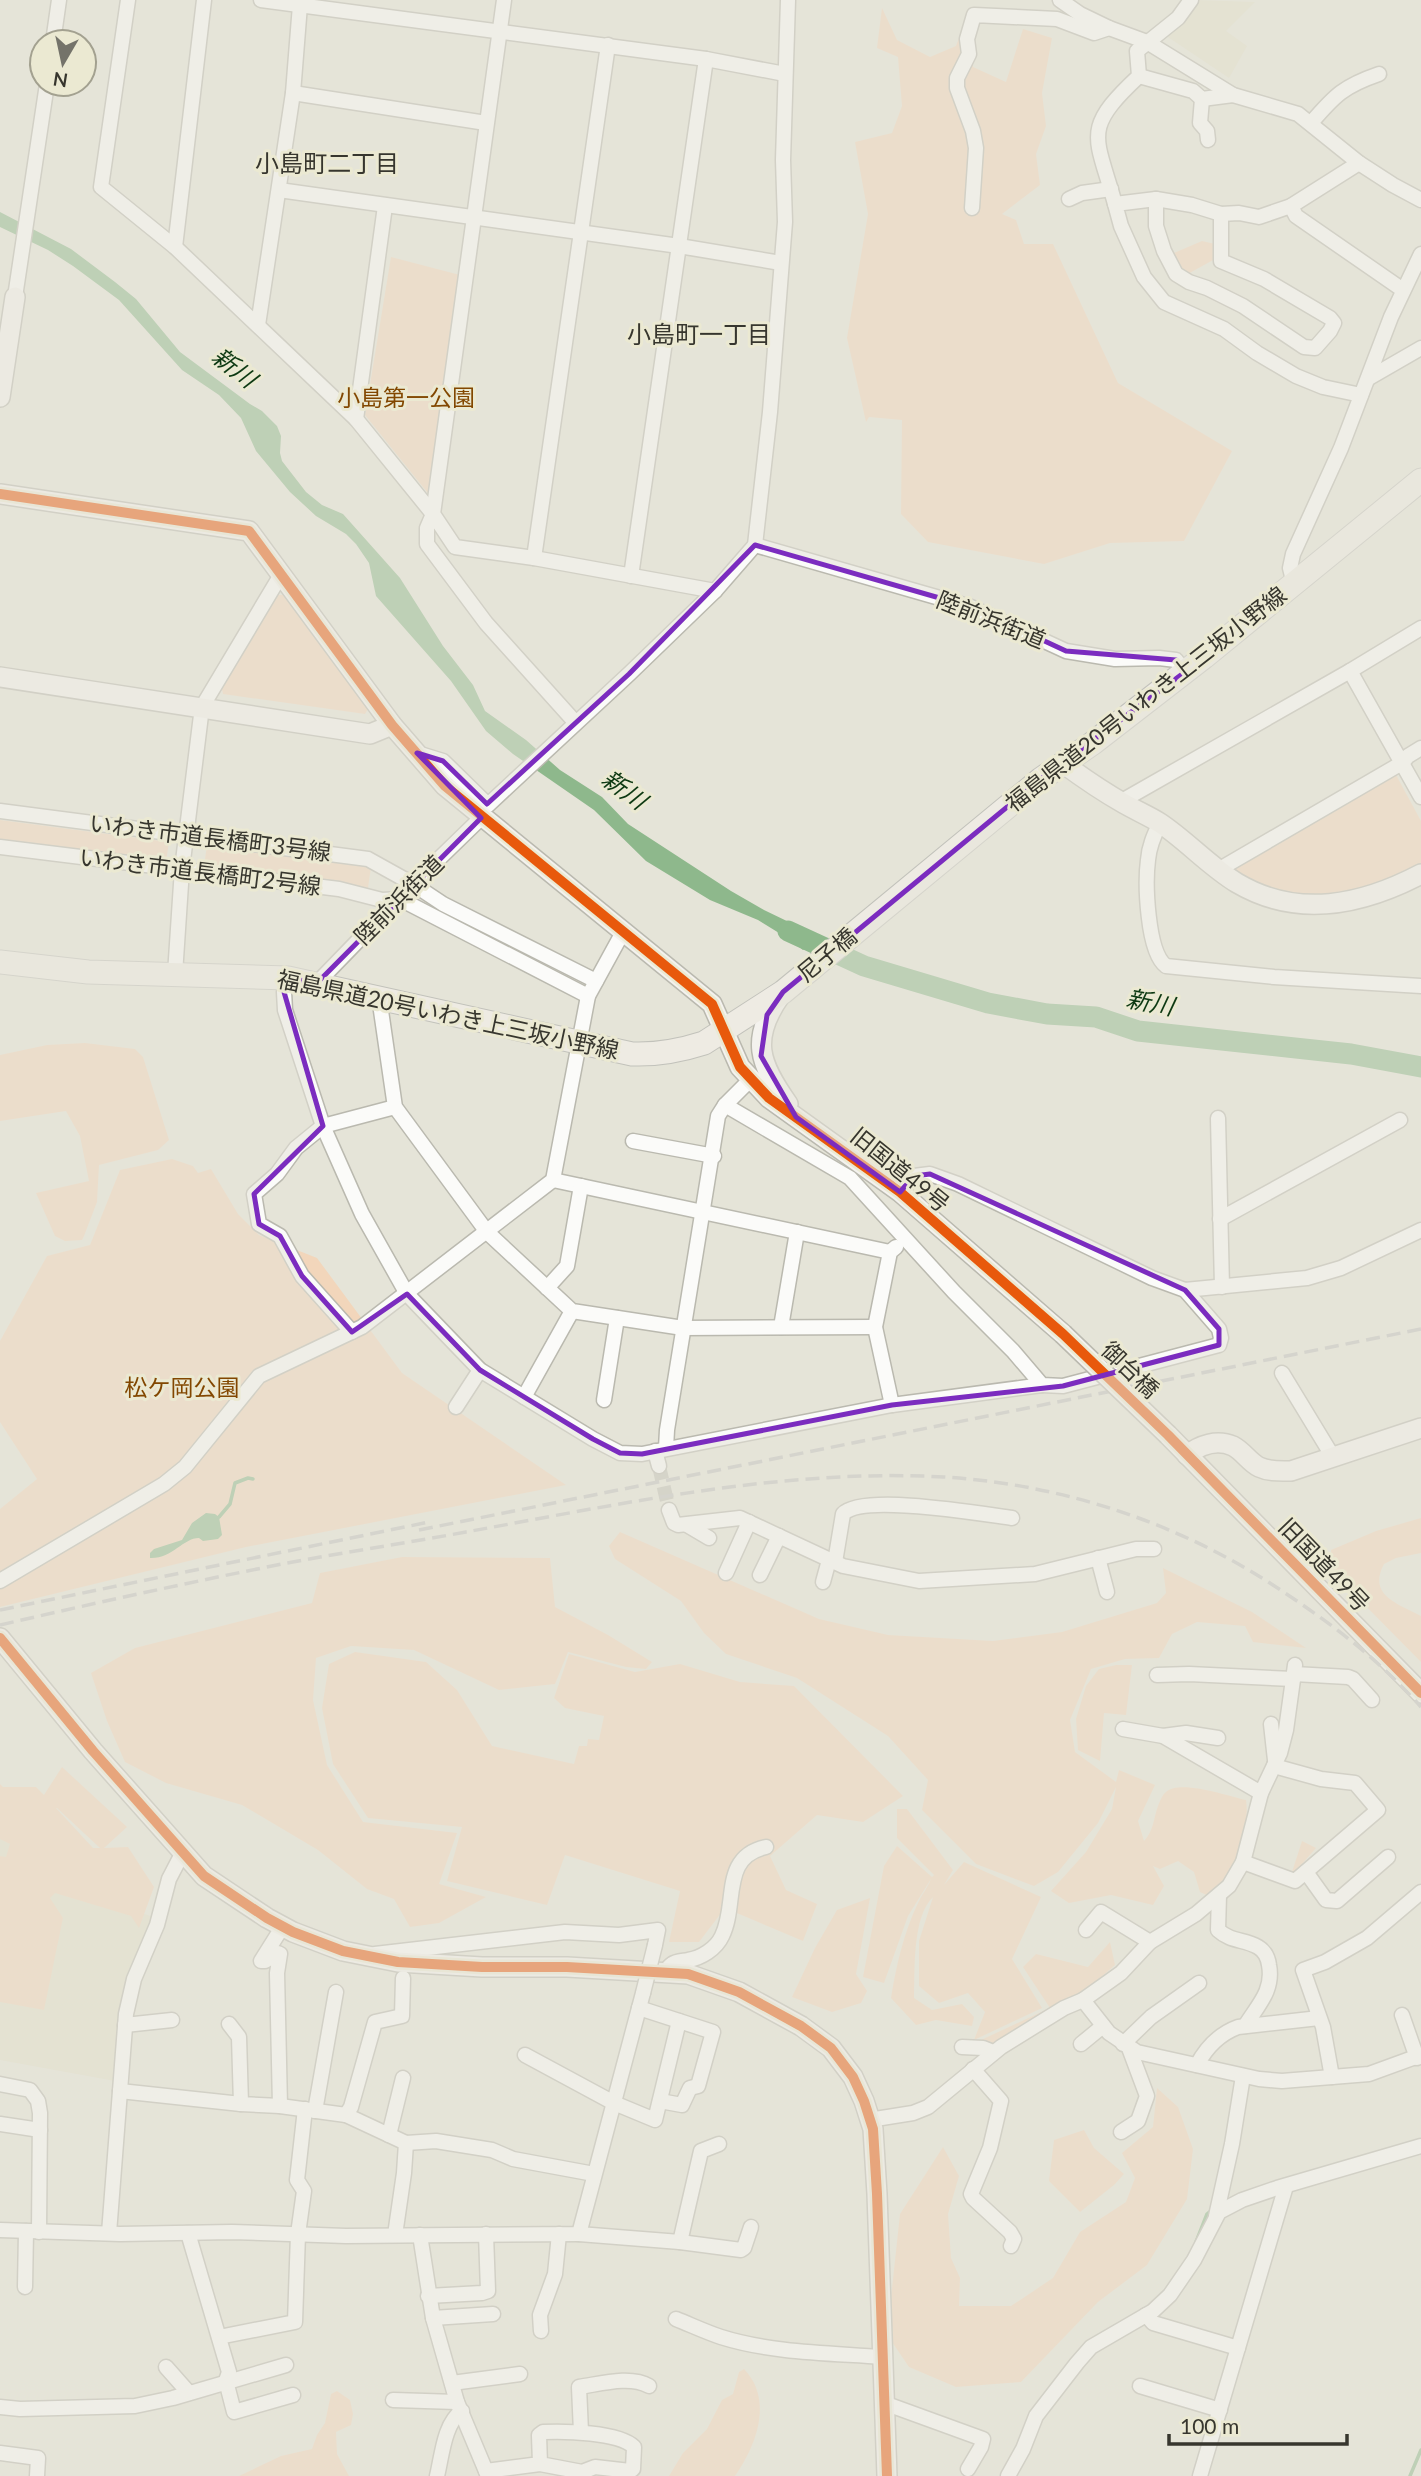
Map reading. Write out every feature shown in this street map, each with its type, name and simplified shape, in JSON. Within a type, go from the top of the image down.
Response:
[{"type":"main road","name":"福島県道20号いわき上三坂小野線","points":[[871,918],[1041,779],[1185,672],[1421,480]]},
{"type":"main road","name":"尼子橋","points":[[722,1031],[783,992],[871,918]]},
{"type":"main road","name":"福島県道20号いわき上三坂小野線","points":[[0,962],[88,972],[288,978],[632,1054],[659,1055],[679,1051],[704,1043],[722,1031]]},
{"type":"street","points":[[55,28],[59,0]]},
{"type":"street","points":[[128,0],[102,187],[175,247],[356,419],[433,514],[455,548],[534,558],[715,590]]},
{"type":"street","points":[[175,247],[205,0]]},
{"type":"street","points":[[261,0],[608,45],[785,74]]},
{"type":"street","points":[[504,0],[433,514],[427,528],[427,544],[486,623],[575,722]]},
{"type":"street","points":[[417,753],[443,761],[488,805],[629,674],[715,590],[755,545],[770,412],[785,222],[788,0]]},
{"type":"street","points":[[1060,0],[1080,14],[1147,42],[1233,95],[1298,114],[1359,163],[1421,200]]},
{"type":"street","points":[[1191,0],[1178,18],[1137,51],[1139,76],[1108,107],[1098,130],[1097,148],[1121,226],[1144,277],[1164,302],[1224,329],[1256,353],[1296,376],[1323,387],[1361,395]]},
{"type":"street","points":[[258,325],[293,93],[300,5]]},
{"type":"street","points":[[972,208],[976,148],[973,131],[957,88],[957,78],[969,54],[967,39],[974,15],[1056,19],[1094,33],[1109,28]]},
{"type":"street","points":[[534,558],[608,45]]},
{"type":"street","points":[[631,576],[705,59]]},
{"type":"street","points":[[1311,123],[1335,95],[1354,82],[1380,74]]},
{"type":"street","points":[[1139,76],[1193,91],[1202,99],[1233,95]]},
{"type":"street","points":[[293,93],[486,123]]},
{"type":"street","points":[[0,397],[45,98]]},
{"type":"street","points":[[1202,99],[1200,123],[1207,131],[1208,140]]},
{"type":"street","points":[[1115,204],[1156,199],[1192,205],[1222,214],[1239,213],[1259,217],[1291,206],[1359,163]]},
{"type":"street","points":[[1069,199],[1082,192],[1111,189]]},
{"type":"street","points":[[279,190],[679,246],[780,263]]},
{"type":"street","points":[[1156,199],[1156,226],[1164,251],[1176,274],[1243,306],[1304,346],[1315,348],[1334,323],[1330,318],[1264,279],[1221,261],[1222,214]]},
{"type":"street","points":[[356,419],[385,206]]},
{"type":"street","points":[[1291,206],[1296,216],[1403,290]]},
{"type":"street","points":[[1294,584],[1290,568],[1293,554],[1341,448],[1403,290],[1421,254]]},
{"type":"street","points":[[1369,379],[1421,348]]},
{"type":"street","name":"旧国道49号","points":[[0,494],[249,531],[393,725],[445,786],[712,1004],[740,1067],[769,1098],[900,1192],[1063,1334]]},
{"type":"street","name":"陸前浜街道","points":[[755,545],[971,607],[1066,651],[1115,660],[1176,660],[1185,672]]},
{"type":"street","points":[[175,974],[182,869],[202,707],[282,573]]},
{"type":"street","points":[[1120,802],[1421,628]]},
{"type":"street","points":[[1350,671],[1421,797]]},
{"type":"street","points":[[0,677],[370,734],[393,725]]},
{"type":"street","points":[[1218,870],[1402,763],[1421,748]]},
{"type":"street","points":[[1064,764],[1120,802],[1160,823],[1238,883],[1270,897],[1297,902],[1347,903],[1390,890],[1421,874]]},
{"type":"street","name":"いわき市道長橋町3号線","points":[[0,811],[368,859],[443,904],[596,981]]},
{"type":"street","name":"陸前浜街道","points":[[317,983],[481,818]]},
{"type":"street","points":[[1160,823],[1149,850],[1147,870],[1151,932],[1161,963],[1166,966],[1274,977],[1421,986]]},
{"type":"street","name":"いわき市道長橋町2号線","points":[[0,847],[339,890],[382,900],[400,899]]},
{"type":"street","points":[[400,899],[588,996]]},
{"type":"street","points":[[0,1581],[137,1500],[186,1467],[259,1376],[362,1327],[553,1180],[588,996],[623,932]]},
{"type":"street","points":[[288,978],[284,992],[285,1010],[323,1126],[362,1213],[407,1294],[480,1370],[620,1453],[642,1454],[891,1405],[1042,1385],[1063,1385],[1219,1345],[1219,1329],[1185,1290]]},
{"type":"street","points":[[783,992],[767,1015],[761,1040],[761,1056],[776,1087],[796,1117]]},
{"type":"street","points":[[379,997],[395,1107],[487,1232],[572,1311],[683,1328],[875,1327]]},
{"type":"street","points":[[659,1466],[704,1212],[718,1116],[751,1079]]},
{"type":"street","points":[[725,1105],[849,1178],[1042,1385]]},
{"type":"street","points":[[352,1332],[302,1276],[280,1236],[259,1224],[254,1194],[277,1174],[296,1148],[323,1126],[395,1107]]},
{"type":"street","points":[[1218,1118],[1222,1286]]},
{"type":"street","points":[[1220,1219],[1400,1120]]},
{"type":"street","points":[[633,1141],[713,1156]]},
{"type":"street","points":[[900,1192],[914,1176],[930,1174],[958,1184],[1152,1278],[1185,1290],[1307,1278],[1340,1268],[1421,1230]]},
{"type":"street","points":[[553,1180],[890,1252]]},
{"type":"street","points":[[548,1288],[566,1266],[582,1186]]},
{"type":"street","points":[[781,1327],[796,1232]]},
{"type":"street","points":[[891,1405],[875,1327],[890,1252],[904,1238]]},
{"type":"street","points":[[524,1398],[572,1311]]},
{"type":"street","points":[[604,1400],[617,1318]]},
{"type":"street","name":"御台橋","points":[[1063,1334],[1168,1436]]},
{"type":"street","points":[[456,1406],[480,1370]]},
{"type":"street","points":[[1282,1373],[1333,1457]]},
{"type":"street","points":[[1187,1455],[1198,1446],[1215,1442],[1234,1447],[1260,1467],[1275,1471],[1292,1471],[1421,1428]]},
{"type":"street","name":"旧国道49号","points":[[1168,1436],[1421,1693]]},
{"type":"street","points":[[823,1582],[832,1561],[843,1514],[852,1508],[926,1506],[1012,1518]]},
{"type":"street","points":[[669,1510],[674,1523],[687,1525],[733,1518],[749,1522],[832,1561],[880,1575],[919,1581],[1035,1574],[1136,1549],[1154,1549]]},
{"type":"street","points":[[726,1573],[749,1522]]},
{"type":"street","points":[[687,1525],[709,1538]]},
{"type":"street","points":[[760,1575],[779,1536]]},
{"type":"street","points":[[1098,1558],[1107,1592]]},
{"type":"street","points":[[1,1641],[204,1877],[283,1927],[318,1943],[398,1962],[688,1974],[739,1992],[820,2039],[842,2061],[853,2077],[873,2129],[887,2476]]},
{"type":"street","points":[[869,2120],[913,2113],[928,2107],[993,2052],[1064,2008],[1083,2000],[1121,1973],[1150,1942],[1196,1914],[1229,1886],[1243,1862],[1261,1793],[1275,1764],[1286,1730],[1294,1673]]},
{"type":"street","points":[[1157,1675],[1294,1673],[1348,1676],[1372,1700]]},
{"type":"street","points":[[1271,1724],[1275,1764]]},
{"type":"street","points":[[1123,1729],[1163,1736],[1185,1733],[1218,1738]]},
{"type":"street","points":[[1163,1736],[1261,1793]]},
{"type":"street","points":[[1243,1862],[1295,1881],[1378,1810],[1355,1783],[1321,1779],[1275,1764]]},
{"type":"street","points":[[665,1972],[673,1963],[696,1959],[709,1951],[721,1938],[727,1922],[733,1876],[743,1858],[753,1849],[766,1847]]},
{"type":"street","points":[[109,2233],[125,2025],[134,1979],[157,1925],[169,1879],[183,1854]]},
{"type":"street","points":[[1306,1872],[1326,1900],[1336,1901],[1388,1857]]},
{"type":"street","points":[[1332,2077],[1319,2018],[1303,1970],[1325,1962],[1367,1938],[1421,1892]]},
{"type":"street","points":[[1219,1895],[1218,1930],[1229,1938],[1258,1947],[1268,1958],[1271,1976],[1266,1994],[1245,2026]]},
{"type":"street","points":[[1086,1930],[1101,1912],[1150,1942]]},
{"type":"street","points":[[280,2106],[277,1973],[280,1954],[261,1961],[283,1927]]},
{"type":"street","points":[[365,1956],[565,1932],[618,1935],[658,1930],[579,2234]]},
{"type":"street","points":[[346,2115],[351,2107],[375,2022],[402,2016],[403,1978]]},
{"type":"street","points":[[1126,2046],[1151,2017],[1199,1983]]},
{"type":"street","points":[[219,2337],[295,2322],[298,2234],[304,2191],[297,2180],[337,1992]]},
{"type":"street","points":[[1083,2000],[1103,2025],[1136,2052],[1243,2076],[1282,2081],[1369,2074],[1419,2056],[1402,2015]]},
{"type":"street","points":[[639,2008],[713,2032],[698,2086],[690,2088],[682,2105],[660,2101]]},
{"type":"street","points":[[1197,2065],[1208,2048],[1229,2031],[1245,2026],[1319,2018]]},
{"type":"street","points":[[125,2025],[172,2020]]},
{"type":"street","points":[[525,2055],[614,2103],[655,2120],[679,2021]]},
{"type":"street","points":[[229,2024],[239,2037],[241,2104]]},
{"type":"street","points":[[1081,2044],[1103,2025]]},
{"type":"street","points":[[1121,2132],[1138,2121],[1147,2096],[1126,2046]]},
{"type":"street","points":[[962,2047],[983,2048],[993,2052]]},
{"type":"street","points":[[973,2069],[1001,2101],[990,2148],[971,2194],[1010,2232],[1014,2239],[1011,2246]]},
{"type":"street","points":[[1008,2476],[1023,2449],[1036,2416],[1077,2363],[1091,2347],[1146,2315],[1170,2295],[1194,2260],[1217,2213],[1243,2076]]},
{"type":"street","points":[[389,2135],[403,2078]]},
{"type":"street","points":[[0,2084],[30,2091],[38,2101],[40,2113],[33,2232],[25,2287]]},
{"type":"street","points":[[120,2091],[346,2115],[406,2143],[436,2141],[492,2150],[513,2159],[594,2174]]},
{"type":"street","points":[[0,2124],[40,2130]]},
{"type":"street","points":[[395,2235],[406,2143]]},
{"type":"street","points":[[680,2242],[701,2151],[719,2144]]},
{"type":"street","points":[[1217,2213],[1242,2200],[1421,2146]]},
{"type":"street","points":[[1200,2476],[1286,2186]]},
{"type":"street","points":[[0,2230],[395,2235],[579,2234],[741,2249],[744,2248],[751,2227]]},
{"type":"street","points":[[188,2233],[229,2372],[226,2381],[234,2412],[293,2395]]},
{"type":"street","points":[[428,2296],[488,2291],[486,2234]]},
{"type":"street","points":[[541,2330],[540,2315],[555,2274],[559,2234]]},
{"type":"street","points":[[420,2235],[433,2318],[460,2407],[487,2474],[540,2464],[582,2472],[595,2467],[630,2471],[633,2469],[634,2447],[629,2442],[581,2432],[543,2432],[539,2435],[540,2464]]},
{"type":"street","points":[[433,2318],[493,2314]]},
{"type":"street","points":[[1146,2315],[1153,2323],[1238,2348]]},
{"type":"street","points":[[676,2319],[746,2344],[882,2357]]},
{"type":"street","points":[[0,2407],[20,2409],[135,2406],[286,2365]]},
{"type":"street","points":[[166,2367],[189,2393]]},
{"type":"street","points":[[452,2383],[520,2374]]},
{"type":"street","points":[[581,2432],[579,2388],[614,2382],[642,2382],[649,2386]]},
{"type":"street","points":[[1140,2386],[1220,2410]]},
{"type":"street","points":[[393,2400],[460,2407]]},
{"type":"street","points":[[884,2403],[983,2439],[968,2469]]},
{"type":"street","points":[[437,2476],[450,2425],[460,2407]]},
{"type":"street","points":[[0,2453],[38,2458],[37,2476]]},
{"type":"highlighted area","points":[[755,545],[971,607],[1066,651],[1176,660],[1185,672],[1041,779],[783,992],[767,1015],[761,1056],[796,1117],[900,1192],[914,1176],[930,1174],[1185,1290],[1219,1329],[1219,1345],[1063,1386],[892,1405],[642,1454],[620,1453],[593,1439],[480,1370],[407,1294],[352,1332],[302,1276],[280,1236],[259,1224],[254,1194],[323,1126],[284,992],[288,978],[317,983],[481,818],[417,753],[443,761],[487,804],[629,674]]},
{"type":"shaded area","points":[[1195,0],[1255,2],[1226,31],[1247,46],[1229,78],[1165,35]]},
{"type":"shaded area","points":[[0,212],[71,249],[115,282],[136,299],[180,352],[262,411],[277,426],[281,436],[282,461],[306,492],[322,505],[343,514],[400,578],[443,646],[473,685],[485,711],[526,740],[560,770],[602,797],[628,824],[731,891],[820,937],[803,950],[758,920],[710,900],[646,861],[594,810],[513,754],[486,731],[451,681],[376,596],[369,563],[356,544],[346,534],[316,516],[290,492],[256,451],[241,418],[219,395],[182,370],[119,300],[48,250],[0,227]]},
{"type":"shaded area","points":[[206,1513],[219,1517],[222,1535],[218,1539],[193,1539],[165,1555],[150,1558],[154,1549],[182,1540],[192,1523]]},
{"type":"shaded area","points":[[0,1816],[84,1893],[156,1918],[130,2018],[126,2083],[0,2060]]},
{"type":"green space","points":[[882,8],[897,40],[930,57],[956,46],[964,25],[973,67],[1006,82],[1023,29],[1052,38],[1042,93],[1046,126],[1036,154],[1040,185],[1002,214],[1016,220],[1024,244],[1053,244],[1118,383],[1232,451],[1184,541],[1110,543],[1044,564],[928,542],[901,514],[902,420],[869,417],[866,422],[847,338],[868,214],[855,142],[892,133],[902,106],[898,57],[877,48]]},
{"type":"green space","points":[[1202,241],[1215,244],[1215,259],[1186,275],[1174,253]]},
{"type":"green space","name":"小島第一公園","points":[[391,257],[460,275],[431,497],[365,415]]},
{"type":"green space","points":[[278,595],[284,595],[371,704],[365,714],[223,694],[222,689]]},
{"type":"green space","points":[[1395,773],[1421,821],[1421,867],[1349,896],[1297,894],[1253,884],[1234,871],[1234,865]]},
{"type":"green space","points":[[0,820],[169,842],[166,862],[0,840]]},
{"type":"green space","points":[[207,845],[371,867],[368,888],[204,866]]},
{"type":"green space","points":[[85,1043],[135,1049],[143,1057],[169,1140],[158,1150],[99,1165],[97,1202],[84,1236],[82,1240],[65,1241],[55,1236],[36,1193],[89,1181],[80,1136],[66,1111],[0,1121],[0,1055],[47,1045]]},
{"type":"green space","name":"松ケ岡公園","points":[[172,1159],[193,1166],[198,1173],[211,1169],[238,1214],[259,1235],[317,1258],[402,1373],[566,1485],[246,1547],[0,1607],[0,1509],[37,1479],[0,1422],[0,1341],[47,1256],[90,1245],[120,1170]]},
{"type":"green space","points":[[1421,1518],[1421,1553],[1396,1558],[1384,1564],[1380,1584],[1388,1598],[1421,1616],[1421,1662],[1345,1585],[1332,1567],[1331,1550],[1376,1531]]},
{"type":"green space","points":[[620,1532],[819,1619],[888,1635],[993,1641],[1062,1632],[1157,1603],[1166,1593],[1163,1568],[1252,1612],[1306,1648],[1253,1642],[1245,1626],[1197,1622],[1172,1634],[1159,1658],[1125,1659],[1091,1669],[1070,1720],[1075,1752],[1116,1782],[1119,1770],[1155,1785],[1138,1821],[1144,1841],[1152,1829],[1162,1796],[1173,1788],[1193,1788],[1246,1800],[1244,1840],[1234,1870],[1228,1880],[1209,1896],[1200,1892],[1194,1872],[1178,1861],[1160,1869],[1153,1866],[1164,1886],[1153,1905],[1111,1895],[1069,1903],[1051,1891],[1086,1852],[1112,1809],[1116,1787],[1098,1823],[1058,1872],[1034,1886],[976,1864],[922,1810],[928,1780],[888,1736],[797,1678],[726,1654],[704,1633],[681,1601],[615,1559],[609,1546]]},
{"type":"green space","points":[[402,1557],[550,1558],[555,1607],[652,1662],[646,1669],[626,1667],[568,1652],[555,1684],[499,1690],[414,1650],[351,1646],[316,1658],[313,1700],[327,1765],[363,1822],[457,1833],[439,1884],[486,1897],[439,1923],[410,1927],[394,1899],[367,1889],[318,1850],[242,1805],[166,1783],[125,1762],[107,1721],[91,1673],[135,1648],[312,1603],[320,1573]]},
{"type":"green space","points":[[355,1652],[426,1662],[457,1690],[492,1746],[574,1764],[579,1746],[587,1746],[588,1739],[599,1740],[604,1716],[565,1708],[554,1698],[569,1654],[635,1672],[680,1664],[740,1682],[794,1686],[903,1796],[863,1822],[817,1815],[770,1856],[786,1890],[817,1904],[803,1941],[725,1908],[699,1942],[669,1942],[680,1891],[565,1855],[547,1905],[447,1881],[462,1827],[368,1818],[333,1764],[322,1708],[329,1664]]},
{"type":"green space","points":[[1132,1665],[1126,1715],[1104,1713],[1100,1761],[1078,1750],[1076,1719],[1086,1686],[1099,1669]]},
{"type":"green space","points":[[62,1767],[127,1827],[104,1848],[128,1847],[154,1887],[139,1928],[131,1916],[55,1893],[50,1898],[63,1918],[44,2010],[0,2002],[0,1856],[6,1857],[10,1844],[0,1839],[0,1784],[3,1787],[36,1787],[44,1795]],"holes":[[[57,1808],[100,1848],[93,1848]]]},
{"type":"green space","points":[[897,1809],[907,1809],[953,1870],[944,1885],[964,1862],[1041,1897],[1012,1959],[1042,2008],[974,2040],[985,2012],[968,1993],[939,2003],[919,1986],[919,1941],[933,1897],[921,1917],[918,1931],[914,1998],[932,2010],[962,2004],[974,2017],[972,2026],[936,2020],[916,2025],[891,1998],[909,1926],[931,1879],[908,1916],[884,1983],[863,1977],[884,1866],[897,1846],[932,1877],[934,1875],[897,1838]]},
{"type":"green space","points":[[1302,1841],[1316,1848],[1294,1873],[1292,1872]]},
{"type":"green space","points":[[870,1898],[856,1974],[867,1991],[861,2003],[832,2012],[792,1997],[837,1910]]},
{"type":"green space","points":[[1110,1942],[1115,1965],[1068,2006],[989,2050],[981,2040],[1050,2008],[1023,1967],[1036,1954],[1088,1967]]},
{"type":"green space","points":[[1157,2088],[1178,2107],[1193,2149],[1187,2199],[1147,2265],[1098,2302],[1021,2382],[956,2387],[909,2367],[892,2342],[890,2307],[900,2214],[943,2147],[959,2176],[948,2214],[951,2258],[960,2278],[959,2306],[1011,2306],[1053,2278],[1080,2232],[1126,2202],[1135,2178],[1122,2153],[1153,2127]]},
{"type":"green space","points":[[1084,2130],[1094,2148],[1124,2174],[1080,2212],[1049,2181],[1054,2140]]},
{"type":"green space","points":[[744,2369],[753,2381],[758,2395],[759,2423],[749,2451],[735,2476],[669,2476],[683,2453],[707,2429],[722,2400],[733,2394],[739,2372]]},
{"type":"green space","points":[[337,2391],[350,2400],[353,2414],[351,2425],[336,2432],[337,2454],[349,2476],[239,2476],[281,2456],[312,2449],[325,2423],[331,2394]]},
{"type":"waterway","name":"新川","points":[[788,931],[864,966],[988,1003],[1047,1014],[1096,1017],[1138,1031],[1351,1054],[1421,1067]]},
{"type":"waterway","points":[[219,1517],[230,1504],[235,1483],[253,1479]]},
{"type":"waterway","points":[[1196,2242],[1207,2214],[1213,2209]]},
{"type":"waterway","points":[[1410,2476],[1421,2450]]},
{"type":"tunnel","points":[[659,1466],[669,1510]]},
{"type":"railway","points":[[419,1530],[1421,1329]]},
{"type":"railway","points":[[0,1625],[287,1563],[643,1500],[764,1483],[824,1478],[944,1477],[1032,1488],[1075,1498],[1159,1526],[1200,1544],[1239,1564],[1315,1613],[1371,1657],[1421,1707]]},
{"type":"railway","points":[[0,1610],[429,1522]]},
{"type":"cycle path","points":[[0,494],[249,531],[392,725],[445,786],[712,1004],[740,1067],[769,1098],[900,1192],[1063,1334],[1168,1435],[1421,1693]]},
{"type":"cycle path","points":[[0,1638],[93,1751],[204,1876],[293,1932],[343,1951],[398,1962],[688,1974],[739,1992],[801,2026],[831,2048],[853,2077],[873,2129],[887,2476]]},
{"type":"district","name":"小島町二丁目","points":[[327,164]]},
{"type":"district","name":"小島町一丁目","points":[[699,335]]}]
